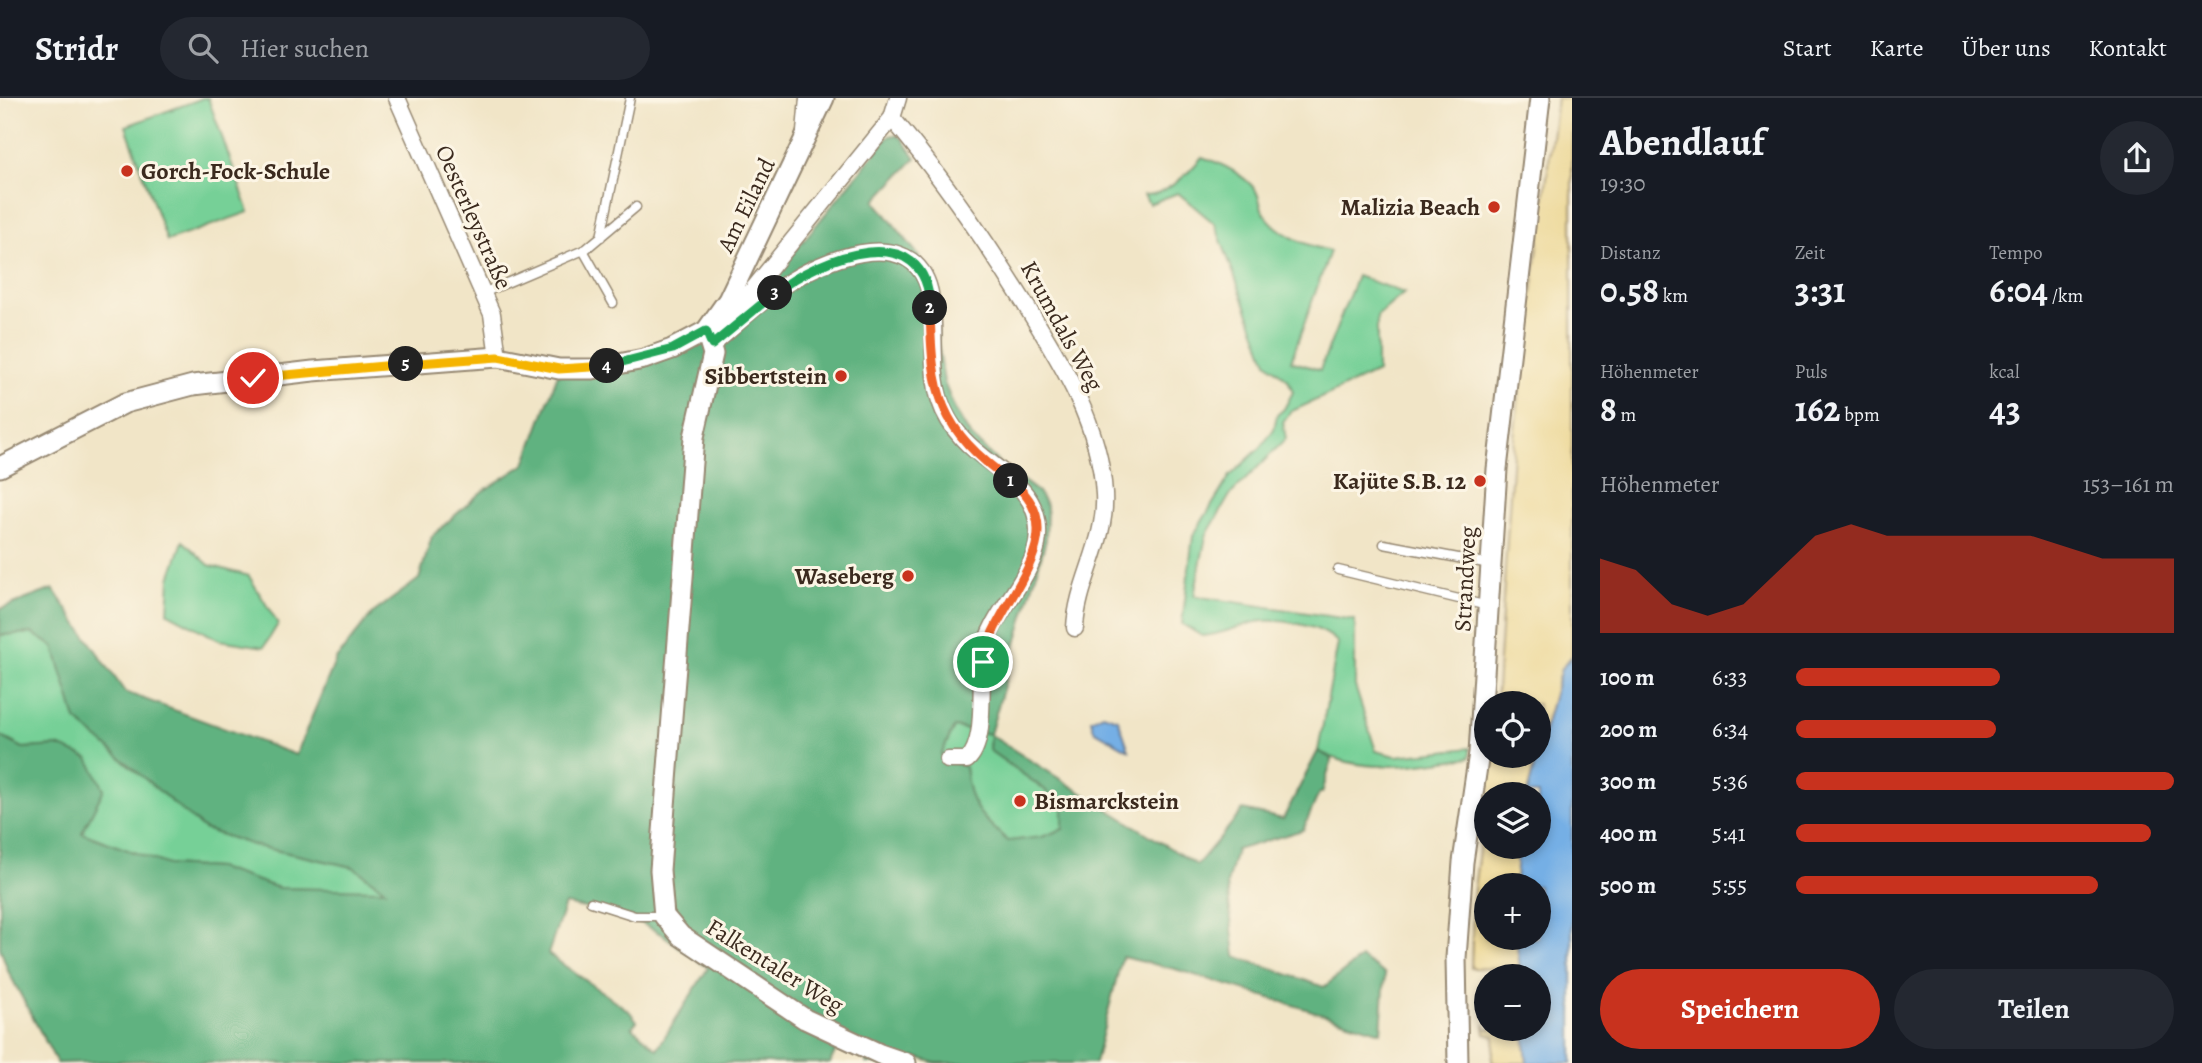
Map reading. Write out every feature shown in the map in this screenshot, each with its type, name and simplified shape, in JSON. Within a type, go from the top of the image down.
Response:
[{"type":"street","name":"Oesterleystraße","points":[[397,98],[492,314],[498,357]]},
{"type":"street","points":[[805,141],[807,98]]},
{"type":"street","name":"Am Eiland","points":[[709,338],[824,98]]},
{"type":"street","points":[[709,338],[804,231],[892,118],[899,98]]},
{"type":"street","name":"Strandweg","points":[[1458,1063],[1457,947],[1463,862],[1479,748],[1497,469],[1540,98]]},
{"type":"street","name":"Krumdals Weg","points":[[892,118],[981,232],[1064,368],[1091,432],[1100,464],[1104,511],[1097,551],[1076,608],[1075,628]]},
{"type":"street","points":[[0,467],[125,403],[155,393],[313,371],[498,357],[559,369],[593,369],[709,338],[785,285],[804,274],[838,261],[883,252],[900,253],[918,265],[929,289],[935,381],[945,413],[976,454],[1022,491],[1033,508],[1037,526],[1033,560],[987,640],[980,685],[980,736],[975,752],[967,760],[948,760]]},
{"type":"street","points":[[664,916],[660,870],[694,437],[713,354],[709,338]]},
{"type":"street","name":"Falkentaler Weg","points":[[664,916],[681,936],[805,1019],[880,1054],[906,1063]]},
{"type":"lane","points":[[601,236],[630,98]]},
{"type":"lane","points":[[483,293],[583,250],[636,207]]},
{"type":"lane","points":[[583,250],[613,303]]},
{"type":"lane","points":[[1384,544],[1490,564]]},
{"type":"lane","points":[[1338,570],[1488,606]]},
{"type":"lane","points":[[592,902],[635,916],[664,916]]},
{"type":"green space","points":[[208,98],[249,212],[167,241],[126,126]]},
{"type":"green space","points":[[889,136],[902,138],[916,158],[875,201],[916,252],[937,286],[938,342],[944,382],[955,410],[970,435],[998,462],[1038,492],[1047,506],[1046,540],[990,734],[954,727],[941,755],[965,767],[969,792],[977,809],[1008,841],[1042,837],[1063,829],[1063,809],[1044,789],[989,750],[990,735],[1197,865],[1243,810],[1283,819],[1318,751],[1332,759],[1322,793],[1319,793],[1303,830],[1236,850],[1227,884],[1235,956],[1324,987],[1361,958],[1385,974],[1381,1032],[1175,969],[1122,957],[1095,1063],[936,1063],[915,1057],[912,1063],[866,1063],[866,1059],[838,1045],[830,1063],[182,1063],[163,1060],[57,1063],[8,971],[0,947],[0,736],[23,748],[58,746],[88,758],[104,789],[82,833],[168,865],[218,868],[279,888],[385,890],[353,867],[256,846],[204,829],[76,720],[54,647],[32,633],[0,635],[0,609],[53,589],[125,692],[296,755],[336,659],[373,613],[419,579],[432,536],[480,493],[525,464],[558,374],[655,361],[782,267]],"holes":[[[565,904],[632,918],[663,935],[708,968],[657,1049],[632,1027],[637,1021],[629,1011],[548,954]]]},
{"type":"green space","points":[[1202,157],[1230,169],[1249,183],[1256,191],[1264,213],[1285,233],[1330,251],[1291,361],[1320,370],[1357,276],[1404,293],[1377,316],[1377,372],[1290,412],[1283,422],[1286,439],[1230,495],[1206,536],[1194,596],[1355,620],[1355,686],[1376,751],[1396,756],[1470,748],[1470,757],[1413,765],[1373,766],[1336,759],[1318,751],[1338,643],[1312,627],[1288,622],[1256,622],[1202,636],[1182,624],[1193,536],[1230,476],[1261,447],[1274,429],[1277,415],[1284,409],[1293,392],[1288,380],[1267,362],[1215,224],[1178,193],[1149,204],[1144,195],[1169,188]]},
{"type":"green space","points":[[183,541],[209,565],[249,576],[278,624],[264,647],[219,640],[168,613],[170,578]]},
{"type":"green space","points":[[32,633],[54,647],[62,670],[120,757],[204,829],[256,846],[353,867],[387,891],[279,888],[218,868],[168,865],[81,833],[104,789],[58,746],[23,748],[0,736],[0,635]]},
{"type":"green space","points":[[954,727],[990,734],[989,750],[1044,789],[1063,809],[1063,829],[1042,837],[1008,842],[977,809],[969,792],[965,767],[941,755]]},
{"type":"sand","points":[[1557,98],[1572,98],[1572,656],[1561,669],[1551,704],[1551,691],[1497,691],[1514,437]]},
{"type":"sand","points":[[1489,768],[1533,768],[1530,782],[1488,782]]},
{"type":"sand","points":[[1478,859],[1517,859],[1517,873],[1476,873]]},
{"type":"sand","points":[[1474,889],[1474,950],[1518,950],[1519,964],[1474,964],[1474,968],[1471,968]]},
{"type":"sand","points":[[1494,1041],[1525,1041],[1527,1063],[1492,1063]]},
{"type":"water","points":[[1572,656],[1572,1063],[1527,1063],[1525,1041],[1551,1041],[1551,964],[1519,964],[1518,950],[1551,950],[1551,873],[1517,873],[1517,859],[1551,859],[1551,782],[1530,782],[1534,768],[1551,768],[1551,706],[1561,669]]},
{"type":"water","points":[[1103,714],[1118,719],[1129,750],[1094,730],[1091,720]]},
{"type":"place","name":"Gorch-Fock-Schule","points":[[127,171]]},
{"type":"place","name":"Malizia Beach","points":[[1494,207]]},
{"type":"place","name":"Sibbertstein","points":[[841,376]]},
{"type":"place","name":"Kajüte S.B. 12","points":[[1480,481]]},
{"type":"place","name":"Waseberg","points":[[908,576]]},
{"type":"place","name":"Bismarckstein","points":[[1020,801]]},
{"type":"route","points":[[253,378],[498,357],[559,369],[593,369],[644,359],[673,349],[706,331],[712,345],[785,285],[804,274],[856,256],[893,251],[900,253],[918,265],[929,289],[935,381],[945,413],[952,426],[976,454],[1014,483],[1030,500],[1036,517],[1038,534],[1033,560],[987,640],[983,662]]}]
